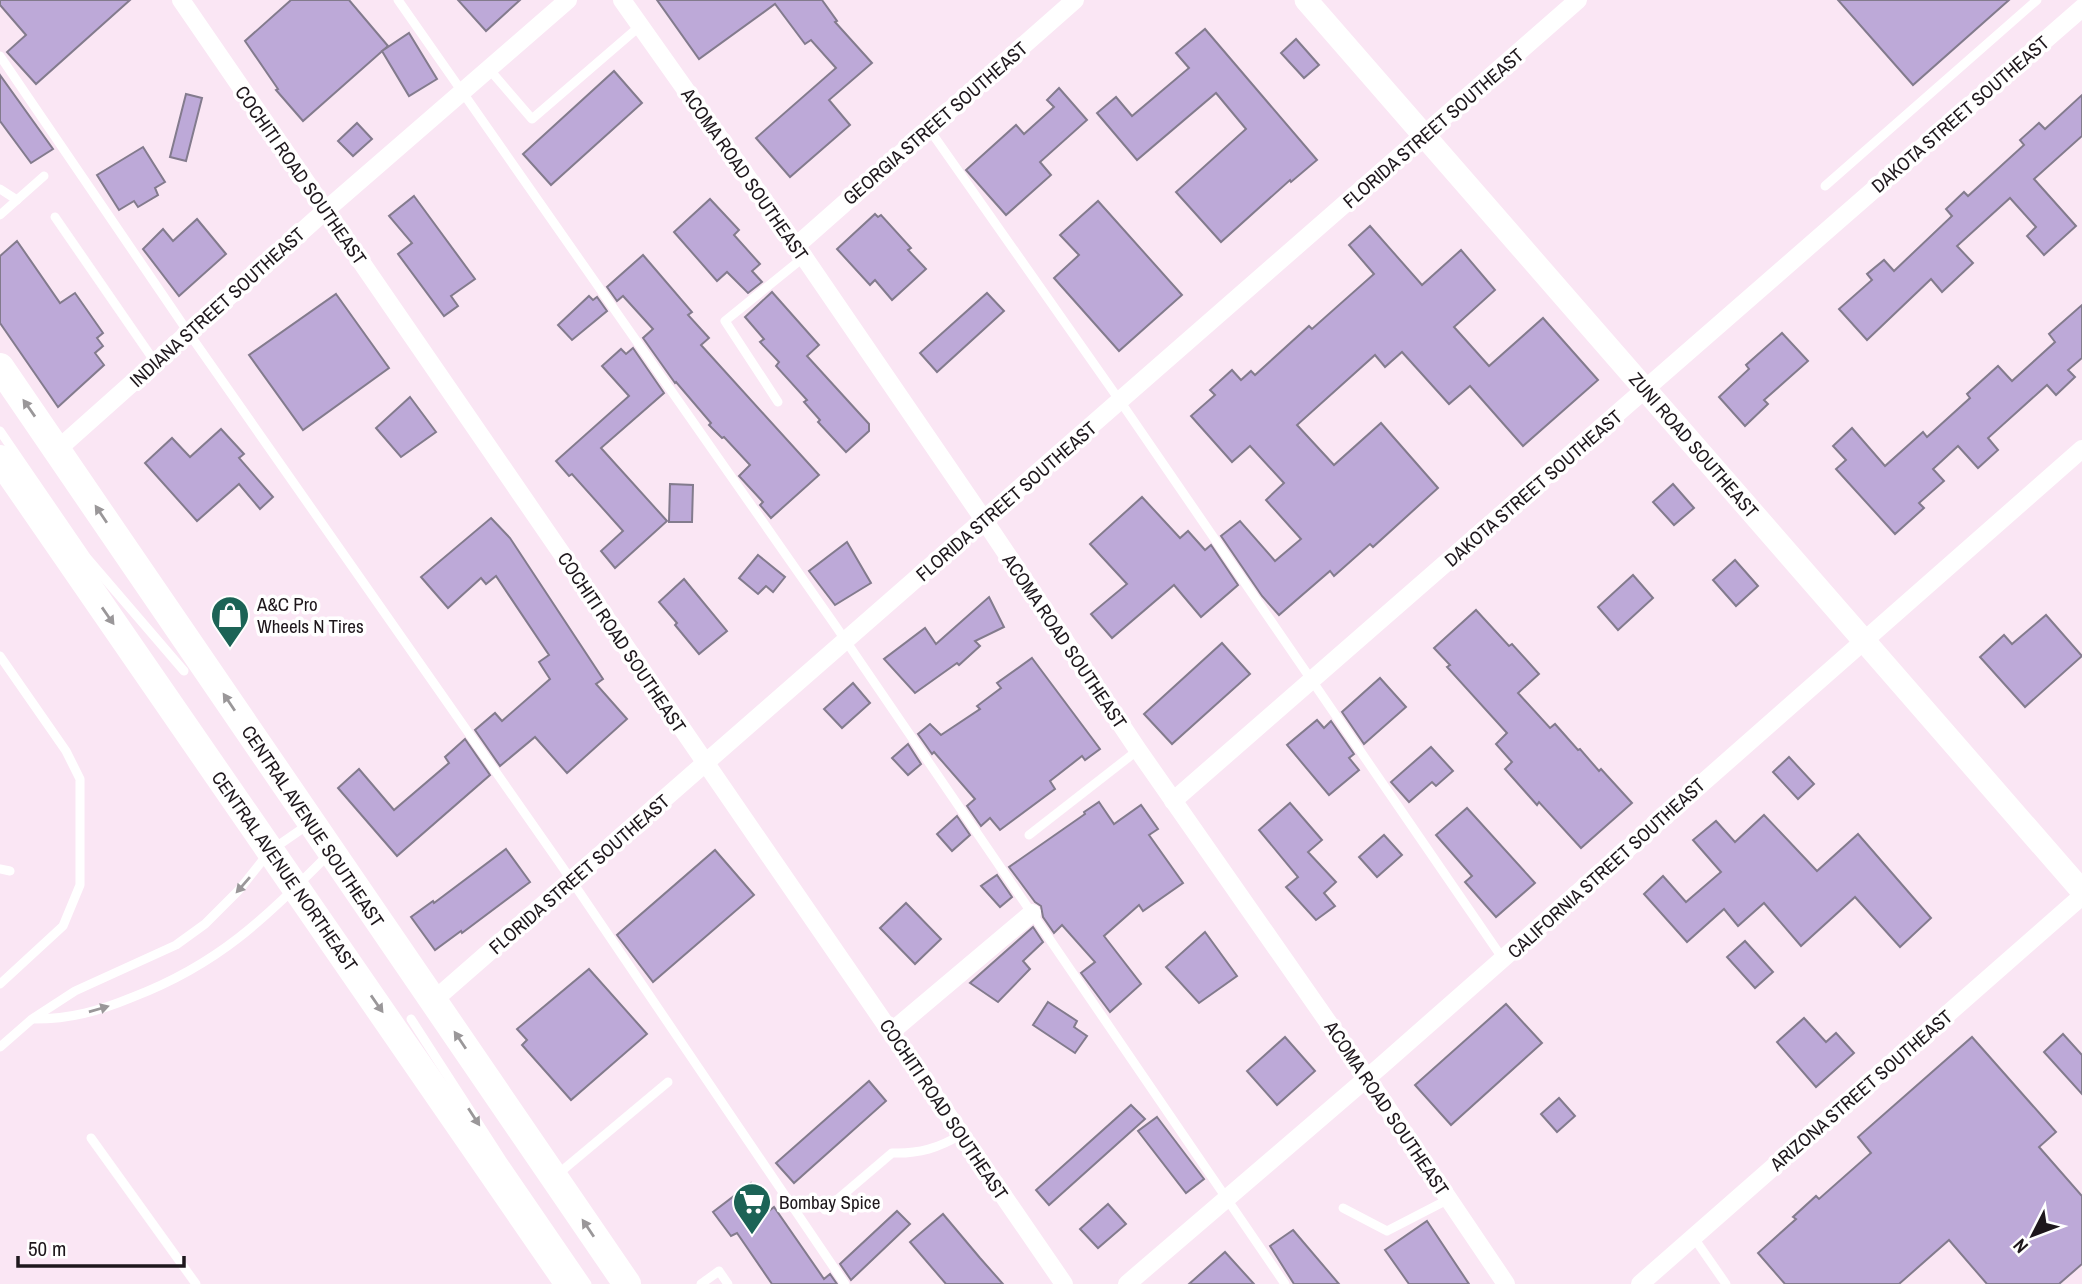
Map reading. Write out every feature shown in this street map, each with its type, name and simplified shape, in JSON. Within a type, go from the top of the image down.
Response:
[{"type":"main road","name":"CENTRAL AVENUE SOUTHEAST","points":[[0,367],[627,1284]]},
{"type":"main road","name":"CENTRAL AVENUE NORTHEAST","points":[[0,459],[569,1284]]},
{"type":"street","name":"COCHITI ROAD SOUTHEAST","points":[[181,0],[1064,1284]]},
{"type":"street","name":"INDIANA STREET SOUTHEAST","points":[[57,450],[326,210],[568,0]]},
{"type":"street","name":"ACOMA ROAD SOUTHEAST","points":[[622,0],[800,252],[1138,750],[1367,1077],[1506,1284]]},
{"type":"street","name":"GEORGIA STREET SOUTHEAST","points":[[800,252],[929,129],[1075,0]]},
{"type":"street","name":"ZUNI ROAD SOUTHEAST","points":[[1306,0],[2082,893]]},
{"type":"street","name":"FLORIDA STREET SOUTHEAST","points":[[433,1001],[1578,0]]},
{"type":"street","name":"DAKOTA STREET SOUTHEAST","points":[[1173,801],[2082,8]]},
{"type":"street","name":"CALIFORNIA STREET SOUTHEAST","points":[[1127,1284],[1503,959],[1863,639],[2082,449]]},
{"type":"street","name":"ARIZONA STREET SOUTHEAST","points":[[1640,1284],[2082,893]]},
{"type":"street","points":[[891,1031],[1032,913]]},
{"type":"lane","points":[[398,0],[845,641],[1285,1284]]},
{"type":"lane","points":[[1825,186],[2037,0]]},
{"type":"lane","points":[[489,69],[531,119],[640,26]]},
{"type":"lane","points":[[0,56],[188,332],[572,880],[845,1284]]},
{"type":"lane","points":[[929,129],[1121,401],[1503,959]]},
{"type":"lane","points":[[0,215],[44,176]]},
{"type":"lane","points":[[0,189],[17,200]]},
{"type":"lane","points":[[55,218],[155,362]]},
{"type":"lane","points":[[778,402],[725,321],[800,252]]},
{"type":"lane","points":[[0,431],[87,558],[184,671]]},
{"type":"lane","points":[[0,656],[66,751],[80,779],[81,866],[79,885],[63,926],[0,984]]},
{"type":"lane","points":[[1029,835],[1138,750]]},
{"type":"lane","points":[[0,1047],[32,1019],[75,991],[176,945],[205,924],[239,890],[270,851],[311,823]]},
{"type":"lane","points":[[32,1019],[63,1019],[110,1006],[171,982],[215,957],[246,933],[331,853]]},
{"type":"lane","points":[[411,1019],[502,1160],[587,1284]]},
{"type":"lane","points":[[554,1177],[668,1082]]},
{"type":"lane","points":[[825,1210],[892,1153],[912,1154],[941,1147],[962,1134]]},
{"type":"lane","points":[[91,1138],[196,1284]]},
{"type":"lane","points":[[1343,1208],[1387,1231],[1449,1199]]},
{"type":"lane","points":[[1693,1238],[1726,1284]]},
{"type":"lane","points":[[701,1284],[719,1271],[728,1284]]},
{"type":"building","points":[[0,0],[130,0],[36,84],[7,52],[26,35],[0,5]]},
{"type":"building","points":[[291,0],[349,0],[388,46],[303,121],[276,90],[278,89],[245,41]]},
{"type":"building","points":[[458,0],[520,0],[486,31]]},
{"type":"building","points":[[657,0],[822,0],[837,21],[835,22],[872,63],[829,100],[850,125],[790,177],[756,138],[836,68],[811,40],[805,44],[775,4],[699,59]]},
{"type":"building","points":[[1838,0],[2009,0],[1913,85]]},
{"type":"building","points":[[1205,29],[1317,160],[1291,182],[1290,180],[1221,242],[1176,192],[1246,129],[1216,93],[1137,160],[1097,113],[1116,97],[1132,116],[1189,68],[1176,53]]},
{"type":"building","points":[[409,33],[437,79],[409,96],[382,51]]},
{"type":"building","points":[[1296,39],[1319,65],[1304,78],[1281,53]]},
{"type":"building","points":[[614,71],[642,103],[551,185],[523,154]]},
{"type":"building","points":[[0,75],[53,149],[31,163],[0,121]]},
{"type":"building","points":[[1059,88],[1087,120],[1040,162],[1051,175],[1006,215],[966,170],[1016,125],[1024,134],[1054,107],[1047,100]]},
{"type":"building","points":[[186,94],[202,98],[186,161],[170,157]]},
{"type":"building","points":[[2082,95],[2082,136],[2034,179],[2076,226],[2044,255],[2027,236],[2036,227],[2010,198],[1957,246],[1973,263],[1942,292],[1931,279],[1867,340],[1839,309],[1872,280],[1867,274],[1884,260],[1894,271],[1952,216],[1946,209],[1964,192],[1968,196],[2024,145],[2020,140],[2039,123],[2045,129]]},
{"type":"building","points":[[357,123],[372,139],[353,156],[338,141]]},
{"type":"building","points":[[143,147],[165,182],[155,188],[158,195],[138,207],[134,201],[119,210],[97,175]]},
{"type":"building","points":[[414,196],[475,279],[451,296],[458,306],[444,316],[398,254],[412,243],[389,216]]},
{"type":"building","points":[[710,199],[739,230],[734,235],[760,264],[752,271],[762,282],[748,293],[727,272],[717,281],[674,232]]},
{"type":"building","points":[[1098,201],[1182,295],[1119,351],[1054,278],[1079,255],[1060,235]]},
{"type":"building","points":[[875,214],[878,217],[881,215],[926,269],[892,300],[875,280],[870,285],[837,249]]},
{"type":"building","points":[[197,219],[226,254],[179,296],[143,249],[163,229],[173,241]]},
{"type":"building","points":[[1370,226],[1422,285],[1461,250],[1495,290],[1454,327],[1489,366],[1543,318],[1598,380],[1523,446],[1470,386],[1449,404],[1402,352],[1385,367],[1375,355],[1297,425],[1334,465],[1381,423],[1438,488],[1373,547],[1370,544],[1334,576],[1330,571],[1279,615],[1262,596],[1221,536],[1240,521],[1275,561],[1301,539],[1266,500],[1284,483],[1250,446],[1232,462],[1191,416],[1215,395],[1210,390],[1232,370],[1241,380],[1251,371],[1255,375],[1309,326],[1312,329],[1374,274],[1349,245]]},
{"type":"building","points":[[17,241],[60,303],[75,293],[103,333],[97,338],[103,346],[95,353],[104,365],[58,407],[0,323],[0,256]]},
{"type":"building","points":[[643,255],[692,312],[688,315],[709,338],[701,345],[819,475],[771,518],[760,505],[763,502],[739,476],[750,465],[709,425],[711,423],[675,383],[643,338],[653,329],[623,296],[617,301],[607,287]]},
{"type":"building","points":[[772,292],[819,345],[807,356],[869,424],[869,431],[846,452],[818,422],[820,420],[804,402],[807,400],[776,366],[779,362],[760,342],[764,339],[745,317]]},
{"type":"building","points":[[987,293],[1004,311],[937,372],[920,353]]},
{"type":"building","points":[[336,294],[389,368],[303,430],[249,355]]},
{"type":"building","points":[[589,296],[593,300],[597,297],[607,311],[572,340],[558,325]]},
{"type":"building","points":[[2082,305],[2082,358],[2068,370],[2075,377],[2056,395],[2047,385],[1988,438],[1998,450],[1978,468],[1958,446],[1933,469],[1944,481],[1919,503],[1924,508],[1895,534],[1836,469],[1846,460],[1833,446],[1852,428],[1885,466],[1923,432],[1927,437],[1970,398],[1967,394],[1998,366],[2012,381],[2055,342],[2049,334]]},
{"type":"building","points":[[1782,333],[1808,361],[1764,400],[1768,404],[1745,426],[1719,397],[1749,369],[1746,365]]},
{"type":"building","points":[[633,348],[664,393],[601,448],[667,521],[615,568],[601,551],[623,531],[572,474],[569,476],[556,461],[629,396],[602,366],[621,349],[626,354]]},
{"type":"building","points":[[410,397],[436,432],[401,457],[376,428]]},
{"type":"building","points":[[221,429],[244,454],[239,458],[273,497],[260,509],[239,484],[197,521],[145,463],[172,438],[190,457]]},
{"type":"building","points":[[670,484],[693,485],[692,522],[669,522]]},
{"type":"building","points":[[1673,484],[1694,508],[1674,525],[1653,502]]},
{"type":"building","points":[[1142,497],[1180,538],[1188,531],[1205,550],[1211,545],[1238,585],[1201,617],[1174,585],[1112,638],[1091,614],[1127,584],[1090,544]]},
{"type":"building","points":[[491,518],[510,538],[603,679],[596,684],[627,719],[567,773],[535,737],[500,766],[475,730],[495,713],[502,721],[550,679],[539,662],[549,655],[496,576],[486,584],[481,578],[448,608],[421,577]]},
{"type":"building","points":[[847,542],[871,583],[835,605],[809,571]]},
{"type":"building","points":[[758,555],[785,577],[773,592],[766,586],[758,594],[739,578]]},
{"type":"building","points":[[1735,560],[1758,586],[1736,606],[1713,580]]},
{"type":"building","points":[[1633,575],[1653,598],[1618,630],[1598,607]]},
{"type":"building","points":[[684,579],[727,631],[699,654],[659,602]]},
{"type":"building","points":[[989,597],[1004,627],[975,641],[980,646],[959,665],[957,663],[915,693],[884,659],[925,628],[936,644]]},
{"type":"building","points":[[1476,610],[1539,674],[1518,693],[1550,728],[1555,724],[1632,803],[1581,848],[1505,769],[1512,762],[1496,744],[1507,733],[1447,667],[1450,665],[1434,648]]},
{"type":"building","points":[[2046,615],[2082,656],[2025,707],[1980,657],[2004,635],[2012,644]]},
{"type":"building","points":[[1222,643],[1250,674],[1172,744],[1144,714]]},
{"type":"building","points":[[1032,658],[1100,749],[1085,760],[1082,756],[1050,781],[1055,789],[1000,830],[990,818],[981,826],[967,806],[975,799],[934,752],[932,754],[918,734],[930,724],[941,735],[980,709],[977,706],[1001,688],[997,683]]},
{"type":"building","points":[[1380,678],[1406,707],[1364,744],[1342,712]]},
{"type":"building","points":[[853,683],[870,703],[842,728],[824,709]]},
{"type":"building","points":[[1317,720],[1324,728],[1331,721],[1354,754],[1349,758],[1359,770],[1329,795],[1287,745]]},
{"type":"building","points":[[465,739],[490,775],[397,856],[338,788],[359,769],[394,810],[449,763],[445,757]]},
{"type":"building","points":[[908,744],[921,764],[908,775],[892,758]]},
{"type":"building","points":[[1431,747],[1453,771],[1436,786],[1432,782],[1409,802],[1391,782]]},
{"type":"building","points":[[1789,757],[1814,784],[1798,799],[1773,772]]},
{"type":"building","points":[[1099,802],[1114,824],[1141,805],[1158,829],[1149,835],[1183,883],[1143,911],[1139,905],[1104,936],[1141,984],[1110,1012],[1081,973],[1095,962],[1062,925],[1054,933],[1043,917],[1041,906],[1035,902],[1009,867]]},
{"type":"building","points":[[1290,803],[1322,840],[1308,852],[1336,882],[1324,893],[1335,906],[1316,920],[1286,887],[1298,877],[1259,830]]},
{"type":"building","points":[[1467,808],[1535,883],[1496,917],[1465,882],[1472,876],[1436,835]]},
{"type":"building","points":[[1764,815],[1817,871],[1858,834],[1931,918],[1900,947],[1855,897],[1801,946],[1764,903],[1738,926],[1724,909],[1687,942],[1644,894],[1663,876],[1686,902],[1721,872],[1693,840],[1716,821],[1735,842]]},
{"type":"building","points":[[957,816],[970,835],[952,851],[937,834]]},
{"type":"building","points":[[1384,835],[1402,855],[1377,877],[1359,857]]},
{"type":"building","points":[[506,849],[530,882],[435,950],[411,917]]},
{"type":"building","points":[[715,850],[754,895],[653,982],[617,935]]},
{"type":"building","points":[[997,875],[1012,897],[1000,907],[981,886]]},
{"type":"building","points":[[906,903],[941,939],[915,964],[880,928]]},
{"type":"building","points":[[1033,927],[1043,942],[1023,961],[1030,969],[998,1002],[970,983]]},
{"type":"building","points":[[1205,932],[1237,976],[1199,1003],[1166,967]]},
{"type":"building","points":[[1745,941],[1773,972],[1755,988],[1727,957]]},
{"type":"building","points":[[589,969],[647,1034],[571,1100],[522,1045],[527,1040],[517,1029]]},
{"type":"building","points":[[1048,1002],[1077,1021],[1074,1027],[1087,1036],[1075,1053],[1033,1025]]},
{"type":"building","points":[[1506,1004],[1542,1043],[1451,1125],[1415,1085]]},
{"type":"building","points":[[1804,1018],[1826,1042],[1836,1033],[1854,1053],[1816,1087],[1777,1042]]},
{"type":"building","points":[[2063,1034],[2082,1055],[2082,1094],[2044,1052]]},
{"type":"building","points":[[1285,1037],[1315,1071],[1277,1105],[1247,1071]]},
{"type":"building","points":[[1972,1037],[2056,1132],[2039,1147],[2082,1196],[2082,1264],[2059,1284],[1987,1284],[1949,1240],[1899,1284],[1785,1284],[1758,1253],[1796,1219],[1793,1217],[1816,1196],[1819,1199],[1871,1153],[1858,1137]]},
{"type":"building","points":[[869,1081],[886,1101],[794,1183],[776,1163]]},
{"type":"building","points":[[1559,1098],[1575,1116],[1557,1132],[1541,1114]]},
{"type":"building","points":[[1131,1105],[1145,1119],[1049,1205],[1036,1190]]},
{"type":"building","points":[[1157,1117],[1204,1179],[1186,1193],[1138,1131]]},
{"type":"building","points":[[751,1183],[769,1211],[774,1207],[824,1279],[830,1274],[837,1284],[772,1284],[737,1233],[731,1236],[713,1212]]},
{"type":"building","points":[[1108,1204],[1126,1224],[1098,1248],[1080,1229]]},
{"type":"building","points":[[897,1211],[910,1224],[851,1280],[840,1264]]},
{"type":"building","points":[[943,1214],[1003,1284],[946,1284],[910,1242]]},
{"type":"building","points":[[1427,1221],[1469,1284],[1409,1284],[1385,1250]]},
{"type":"building","points":[[1293,1230],[1339,1284],[1294,1284],[1270,1246]]},
{"type":"building","points":[[1225,1252],[1254,1284],[1189,1284]]},
{"type":"place","name":"A&C Pro Wheels N Tires","points":[[230,649]]},
{"type":"place","name":"Bombay Spice","points":[[752,1236]]}]
